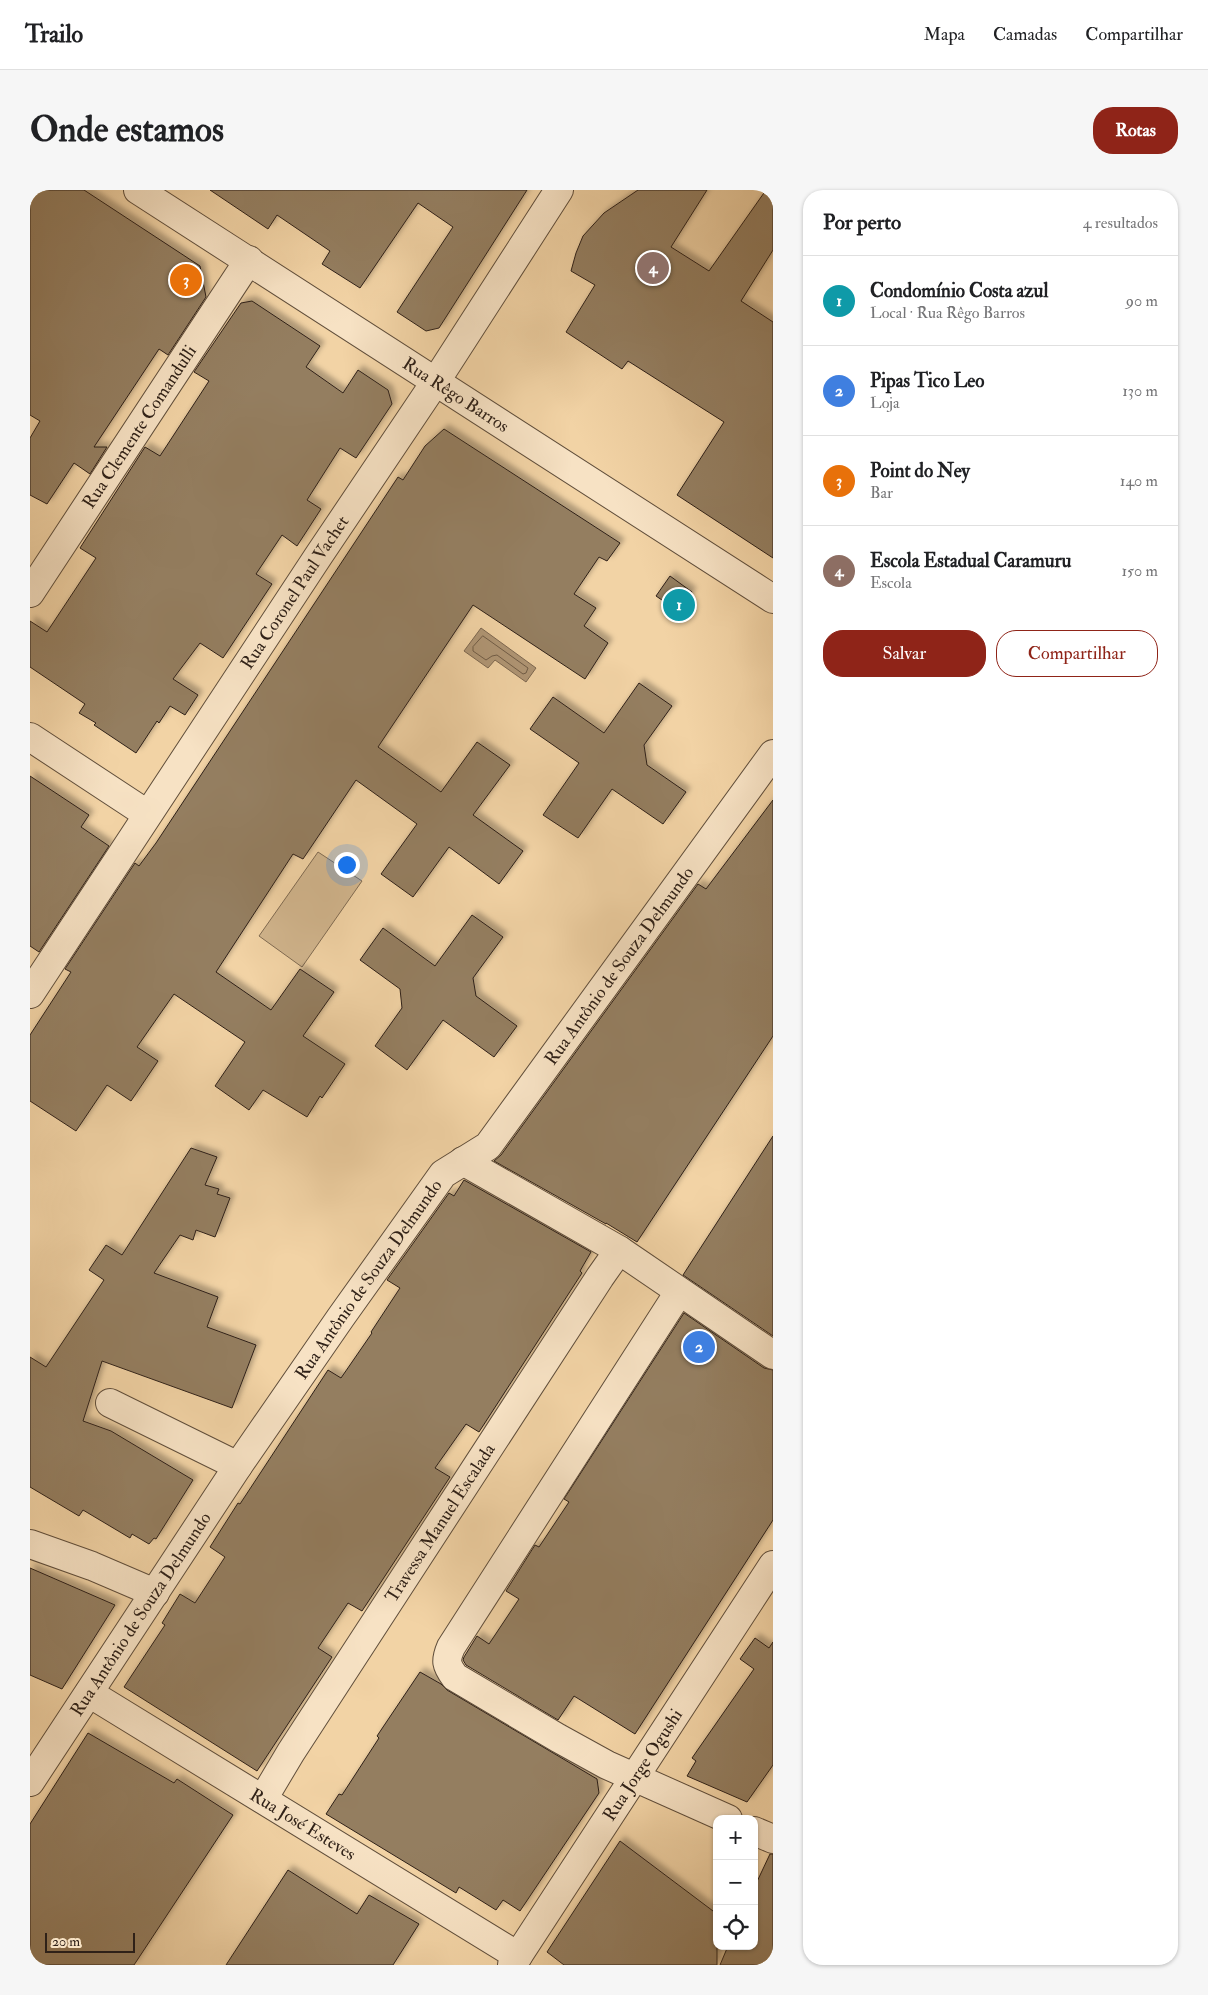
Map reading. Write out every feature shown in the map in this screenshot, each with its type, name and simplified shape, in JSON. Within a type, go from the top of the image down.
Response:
[{"type":"street","name":"Rua Rêgo Barros","points":[[138,190],[773,599]]},
{"type":"street","name":"Rua Coronel Paul Vachet","points":[[30,994],[319,554],[436,381],[559,190]]},
{"type":"street","name":"Rua Clemente Comandulli","points":[[30,593],[249,260]]},
{"type":"street","points":[[30,737],[147,814]]},
{"type":"street","name":"Rua Antônio de Souza Delmundo","points":[[30,1782],[238,1466],[443,1174],[488,1146],[773,754]]},
{"type":"street","points":[[463,1161],[619,1250],[773,1355]]},
{"type":"street","name":"Travessa Manuel Escalada","points":[[263,1799],[297,1743],[619,1250]]},
{"type":"street","points":[[679,1292],[451,1647],[447,1656],[447,1666],[455,1677],[607,1765],[719,1815]]},
{"type":"street","points":[[110,1403],[238,1466]]},
{"type":"street","points":[[30,1544],[92,1566],[155,1593]]},
{"type":"street","name":"Rua Jorge Ogushi","points":[[515,1960],[773,1565]]},
{"type":"street","name":"Rua José Esteves","points":[[90,1693],[263,1799],[515,1960]]},
{"type":"street","points":[[758,1833],[773,1839]]},
{"type":"shaded area","points":[[318,852],[362,881],[302,967],[259,936]]},
{"type":"water","points":[[481,628],[536,668],[526,682],[495,660],[488,668],[464,651]]},
{"type":"building","points":[[30,190],[84,190],[200,266],[206,297],[168,355],[159,349],[94,447],[107,447],[90,474],[74,463],[47,504],[30,495],[30,438],[40,421],[30,415]]},
{"type":"building","points":[[210,190],[527,190],[439,328],[426,331],[397,312],[453,227],[418,203],[360,288],[322,264],[330,251],[277,215],[268,229]]},
{"type":"building","points":[[638,190],[707,190],[671,247],[709,271],[766,190],[773,190],[773,250],[741,301],[773,322],[773,558],[677,495],[724,422],[628,361],[622,369],[566,332],[595,285],[571,271],[583,236],[604,213]]},
{"type":"building","points":[[252,301],[320,346],[306,367],[343,393],[358,370],[388,390],[392,404],[356,458],[340,448],[307,500],[321,509],[297,546],[282,535],[256,574],[272,584],[223,658],[200,643],[173,679],[198,695],[185,715],[170,706],[159,723],[157,721],[136,753],[94,725],[96,723],[79,713],[85,704],[30,667],[30,621],[47,632],[96,558],[80,548],[145,447],[160,456],[209,381],[194,372],[241,303]]},
{"type":"building","points":[[444,429],[620,543],[607,561],[599,557],[574,594],[596,608],[584,626],[608,643],[585,679],[473,605],[378,747],[441,792],[477,742],[510,765],[473,815],[523,851],[499,884],[449,847],[413,897],[381,874],[417,824],[356,780],[303,859],[293,854],[216,972],[271,1010],[300,969],[334,992],[303,1036],[345,1064],[322,1098],[320,1096],[307,1117],[263,1090],[249,1110],[215,1086],[245,1042],[174,994],[137,1047],[158,1061],[131,1101],[107,1085],[76,1131],[30,1101],[30,1035],[71,972],[65,969],[135,863],[139,866],[156,843],[398,477],[403,480],[425,446]]},
{"type":"building","points":[[670,576],[692,592],[678,611],[656,596]]},
{"type":"building","points":[[639,683],[672,706],[644,745],[647,765],[686,792],[663,824],[612,789],[578,838],[543,815],[579,763],[530,729],[553,697],[604,733]]},
{"type":"building","points":[[30,776],[89,815],[81,827],[109,846],[39,952],[30,946]]},
{"type":"building","points":[[773,800],[773,1036],[637,1242],[494,1161],[501,1155],[698,884],[706,889]]},
{"type":"building","points":[[472,915],[503,937],[473,978],[476,996],[517,1026],[494,1057],[443,1020],[407,1070],[375,1046],[402,1008],[400,989],[360,960],[383,928],[435,966]]},
{"type":"building","points":[[773,1136],[773,1336],[683,1275]]},
{"type":"building","points":[[191,1148],[217,1157],[205,1185],[219,1189],[217,1194],[230,1198],[215,1237],[196,1230],[193,1240],[180,1235],[154,1273],[218,1297],[207,1327],[256,1345],[232,1408],[102,1361],[83,1421],[111,1431],[193,1480],[156,1539],[154,1538],[149,1544],[132,1534],[130,1538],[83,1510],[79,1516],[30,1487],[30,1357],[46,1367],[104,1280],[89,1270],[106,1245],[122,1255]]},
{"type":"building","points":[[464,1180],[591,1252],[580,1271],[582,1273],[479,1432],[466,1424],[435,1468],[450,1477],[362,1611],[348,1603],[318,1648],[332,1657],[257,1771],[124,1687],[165,1625],[162,1623],[180,1594],[195,1603],[225,1557],[210,1547],[328,1370],[341,1378],[400,1288],[387,1280],[449,1193],[454,1196]]},
{"type":"building","points":[[684,1313],[764,1368],[773,1370],[773,1520],[635,1734],[574,1696],[558,1720],[466,1665],[463,1660],[477,1636],[489,1644],[519,1599],[506,1591],[535,1545],[539,1547],[569,1502],[564,1499]]},
{"type":"building","points":[[30,1568],[115,1605],[62,1689],[30,1675]]},
{"type":"building","points":[[755,1638],[769,1648],[773,1642],[773,1765],[747,1802],[687,1776],[696,1761],[692,1758],[754,1669],[740,1659]]},
{"type":"building","points":[[420,1672],[597,1779],[599,1793],[520,1911],[503,1900],[496,1910],[459,1887],[456,1893],[326,1814],[339,1794],[342,1795],[379,1738],[377,1736]]},
{"type":"building","points":[[88,1733],[174,1783],[177,1779],[233,1815],[134,1965],[30,1965],[30,1824]]},
{"type":"building","points":[[620,1841],[713,1911],[713,1950],[717,1950],[717,1965],[564,1965],[547,1952]]},
{"type":"building","points":[[770,1854],[773,1854],[773,1965],[720,1965],[726,1950],[758,1950],[758,1880]]},
{"type":"building","points":[[288,1870],[357,1914],[369,1895],[419,1924],[393,1965],[226,1965]]},
{"type":"place","name":"Escola Estadual Caramuru","points":[[653,268]]},
{"type":"place","name":"Point do Ney","points":[[186,280]]},
{"type":"place","name":"Condomínio Costa azul","points":[[679,605]]},
{"type":"place","name":"Pipas Tico Leo","points":[[699,1347]]}]
